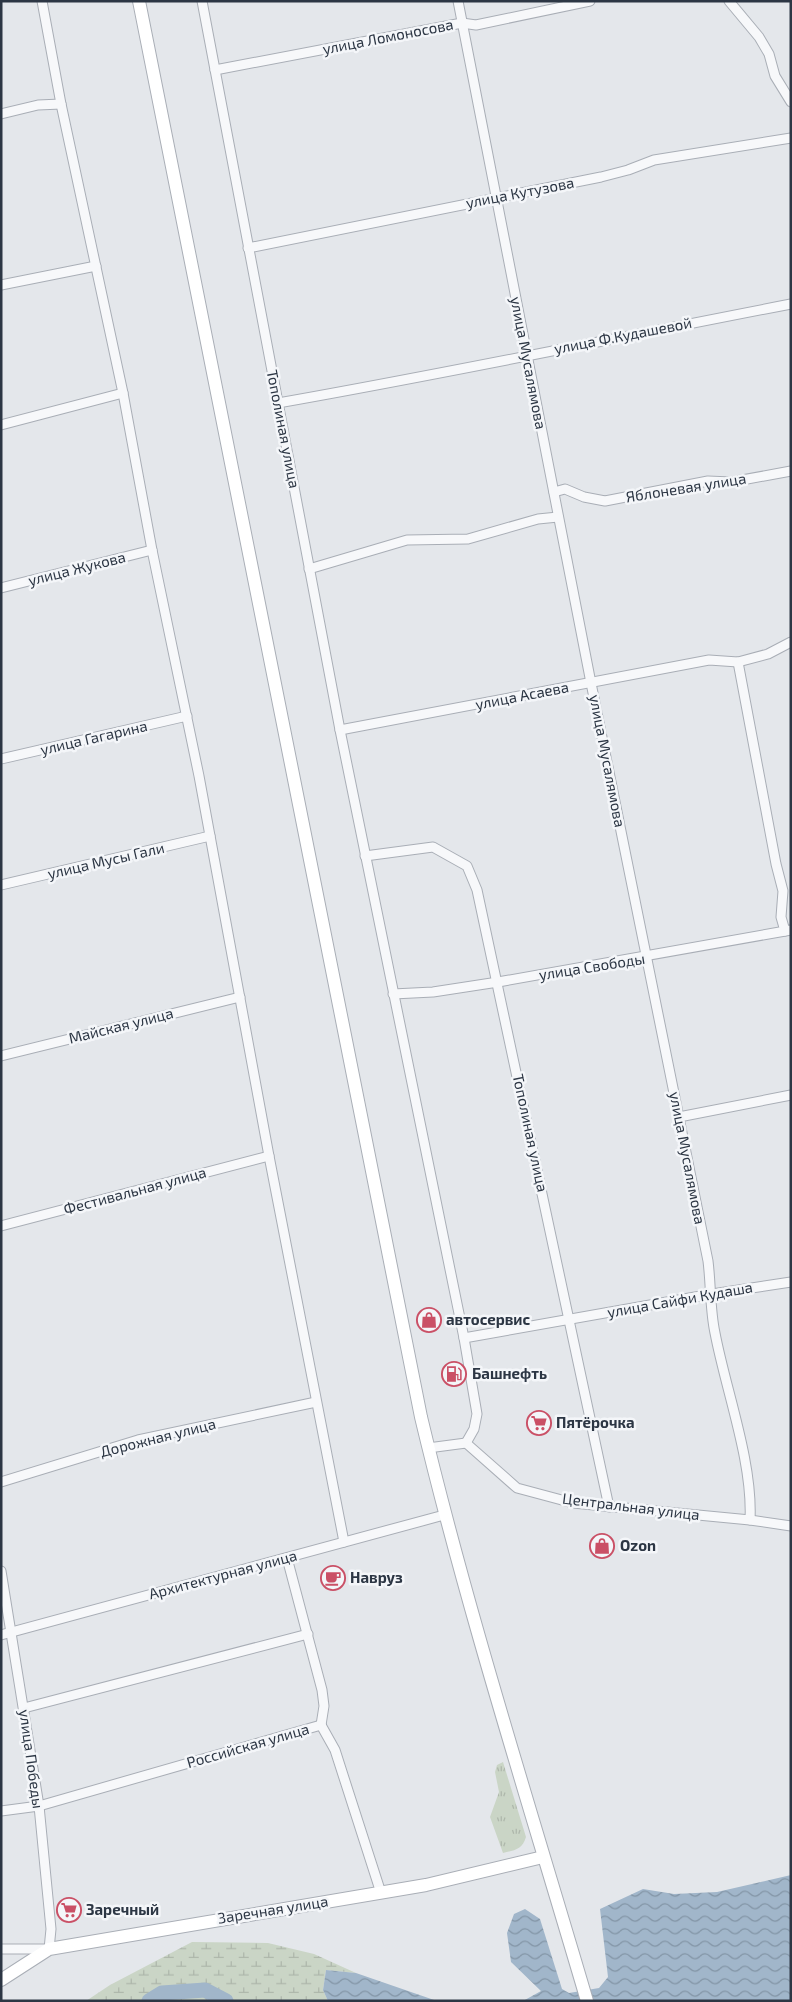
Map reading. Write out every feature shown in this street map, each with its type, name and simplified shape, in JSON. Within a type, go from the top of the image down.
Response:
[{"type":"main road","points":[[139,1],[428,1448],[444,1515],[543,1857],[588,2001]]},
{"type":"main road","name":"Заречная улица","points":[[49,1949],[435,1883],[543,1857]]},
{"type":"main road","points":[[1,1980],[49,1949]]},
{"type":"street","points":[[42,1],[61,104],[123,392],[152,550],[187,716],[269,1156],[344,1542]]},
{"type":"street","name":"Тополиная улица","points":[[202,1],[340,730],[464,1338],[477,1414],[474,1429],[466,1443]]},
{"type":"street","name":"улица Мусалямова","points":[[458,1],[558,517],[708,1261],[714,1330],[747,1474],[751,1500],[750,1520]]},
{"type":"street","name":"улица Ломоносова","points":[[215,70],[462,23],[476,25],[590,1]]},
{"type":"street","points":[[729,1],[759,37],[769,54],[775,76],[791,102]]},
{"type":"street","points":[[1,114],[38,105],[61,104]]},
{"type":"street","name":"улица Кутузова","points":[[248,248],[349,229],[628,170],[654,160],[791,138]]},
{"type":"street","points":[[1,285],[96,266]]},
{"type":"street","name":"улица Ф.Кудашевой","points":[[278,403],[430,376],[527,355],[791,304]]},
{"type":"street","points":[[1,425],[123,392]]},
{"type":"street","name":"Яблоневая улица","points":[[554,492],[565,489],[584,497],[605,501],[708,481],[731,482],[791,471]]},
{"type":"street","points":[[309,569],[407,540],[468,539],[538,519],[558,517]]},
{"type":"street","name":"улица Жукова","points":[[1,588],[152,550]]},
{"type":"street","name":"улица Асаева","points":[[340,730],[709,660],[738,662],[768,654],[791,642]]},
{"type":"street","points":[[738,662],[776,864],[783,891],[781,917],[788,931]]},
{"type":"street","name":"улица Гагарина","points":[[1,759],[187,716]]},
{"type":"street","name":"улица Мусы Гали","points":[[1,885],[210,836]]},
{"type":"street","name":"Тополиная улица","points":[[365,856],[433,847],[467,866],[477,890],[609,1507]]},
{"type":"street","name":"улица Свободы","points":[[393,994],[433,992],[498,982],[646,958],[788,931]]},
{"type":"street","name":"Майская улица","points":[[1,1056],[240,996]]},
{"type":"street","points":[[678,1117],[791,1095]]},
{"type":"street","name":"Фестивальная улица","points":[[1,1226],[269,1156]]},
{"type":"street","name":"улица Сайфи Кудаша","points":[[464,1338],[712,1294],[791,1282]]},
{"type":"street","name":"Дорожная улица","points":[[1,1482],[138,1440],[316,1402]]},
{"type":"street","points":[[428,1448],[466,1443]]},
{"type":"street","name":"Центральная улица","points":[[466,1443],[517,1488],[573,1503],[750,1520],[791,1526]]},
{"type":"street","name":"Архитектурная улица","points":[[1,1636],[444,1515]]},
{"type":"street","points":[[287,1558],[322,1690],[324,1706],[321,1725]]},
{"type":"street","name":"улица Победы","points":[[1,1571],[13,1632],[39,1806],[51,1929],[49,1949]]},
{"type":"street","points":[[24,1708],[308,1634]]},
{"type":"street","name":"Российская улица","points":[[1,1811],[39,1806],[321,1725],[335,1750],[381,1893]]},
{"type":"street","name":"Заречная улица","points":[[1,1949],[49,1949]]},
{"type":"green space","points":[[503,1762],[526,1837],[520,1847],[503,1853],[490,1817],[499,1792],[495,1772],[497,1765]]},
{"type":"green space","points":[[192,1942],[268,1943],[314,1954],[356,1973],[326,1970],[323,1990],[328,2001],[86,2001],[110,1985]]},
{"type":"water","points":[[791,1875],[791,2001],[523,2001],[541,1991],[511,1962],[507,1933],[514,1914],[525,1909],[540,1919],[562,1989],[569,1993],[599,1988],[608,1977],[600,1909],[643,1889],[674,1894],[717,1892]]},
{"type":"water","points":[[326,1970],[356,1973],[437,2001],[328,2001],[323,1990]]},
{"type":"waterway","points":[[149,2001],[162,1993],[205,1990],[226,2001]]},
{"type":"place","name":"автосервис","points":[[429,1320]]},
{"type":"place","name":"Башнефть","points":[[454,1374]]},
{"type":"place","name":"Пятёрочка","points":[[539,1423]]},
{"type":"place","name":"Ozon","points":[[602,1546]]},
{"type":"place","name":"Навруз","points":[[333,1578]]},
{"type":"place","name":"Заречный","points":[[69,1910]]}]
